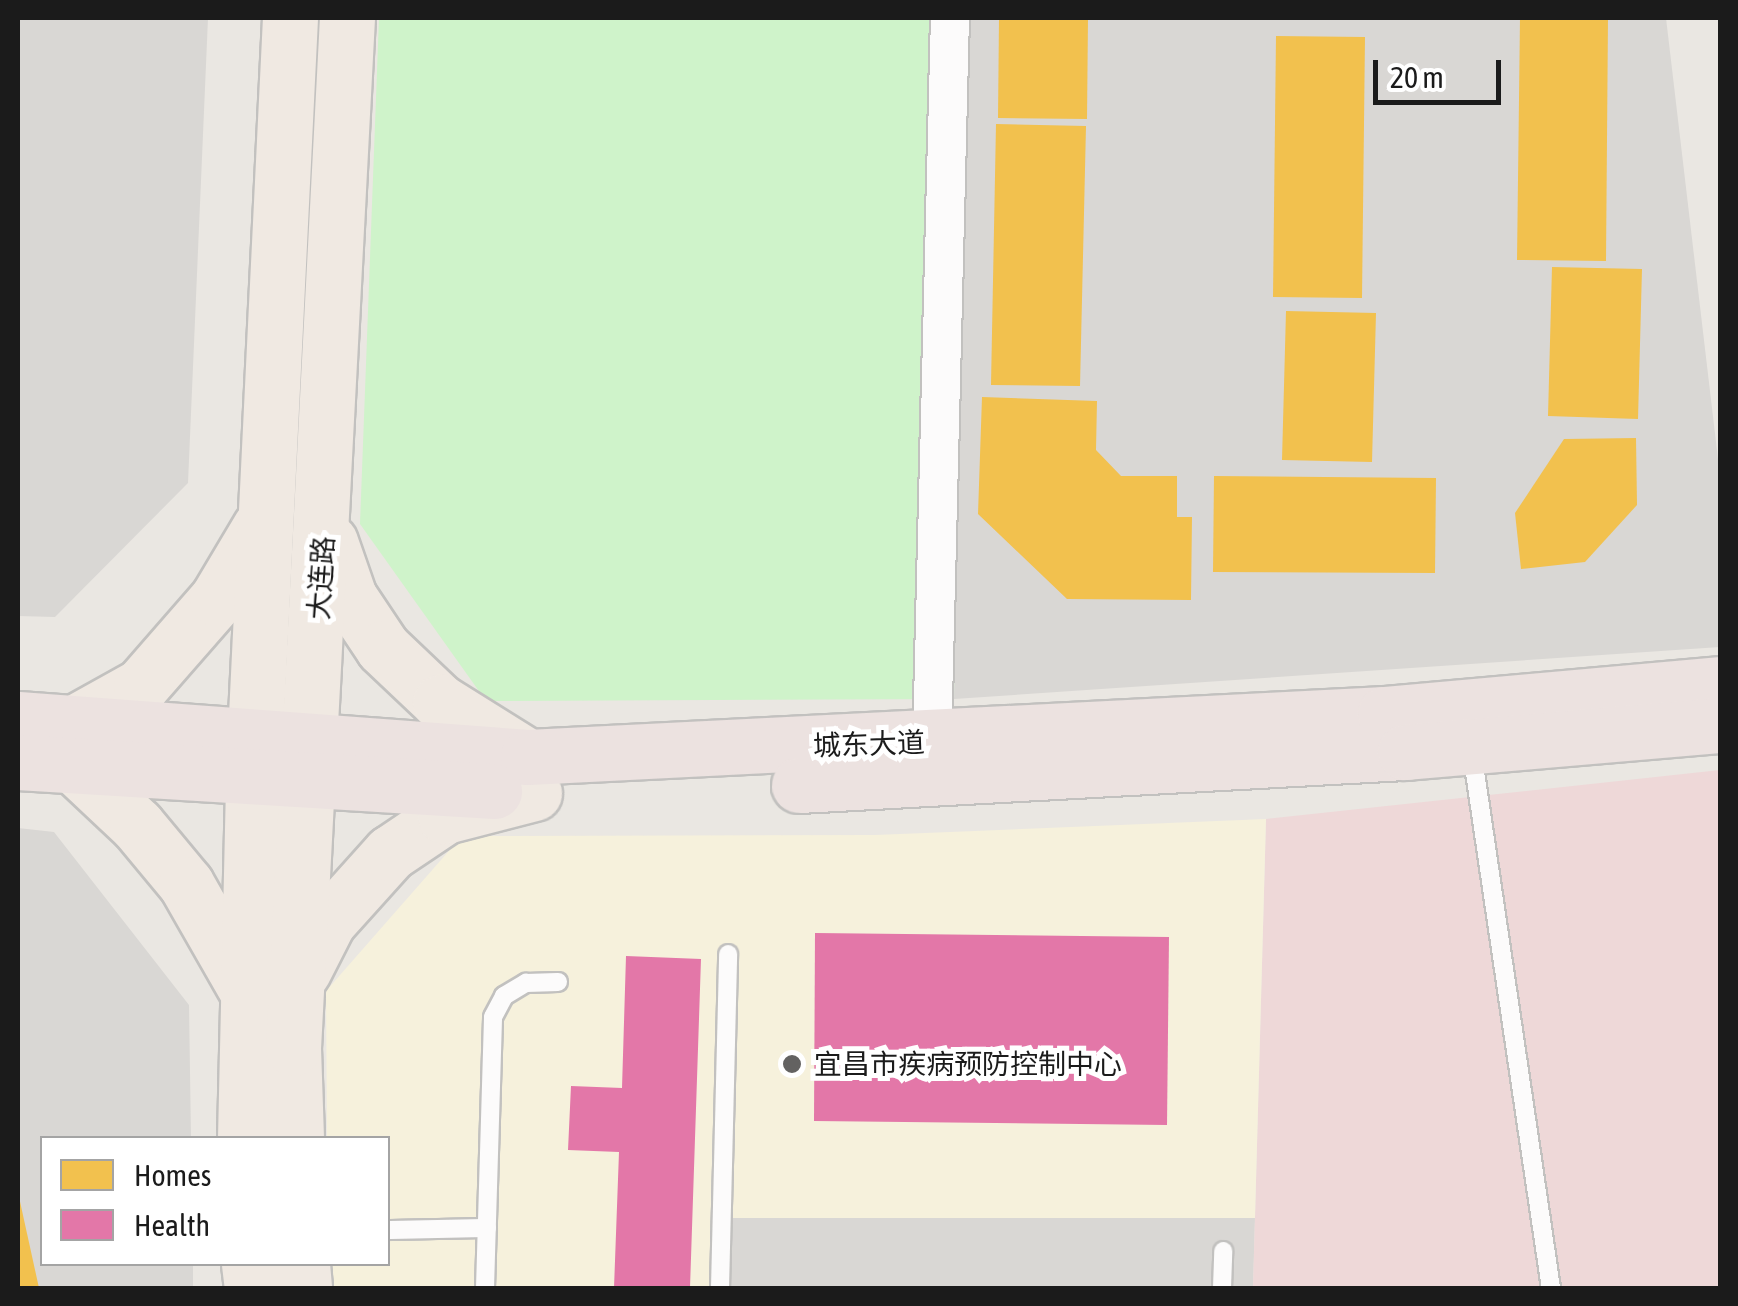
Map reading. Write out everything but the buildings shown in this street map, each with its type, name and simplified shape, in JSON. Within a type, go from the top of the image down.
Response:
[{"type":"highway","name":"城东大道","points":[[531,775],[932,742],[1386,714],[1720,684]]},
{"type":"highway","name":"城东大道","points":[[18,719],[74,743],[531,775],[939,780],[1471,747],[1720,725]]},
{"type":"highway","name":"城东大道","points":[[18,762],[74,743]]},
{"type":"main road","name":"大连路","points":[[290,18],[254,756],[275,988],[292,1048],[296,1136]]},
{"type":"main road","name":"大连路","points":[[245,1136],[275,988],[308,759],[324,526],[347,18]]},
{"type":"main road","points":[[264,520],[218,599],[141,686],[74,743],[137,825],[275,988],[390,853],[445,816],[531,775],[440,702],[382,648],[350,597],[324,526]]},
{"type":"street","points":[[932,742],[950,18]]},
{"type":"lane","points":[[1471,747],[1550,1288]]},
{"type":"lane","points":[[720,1288],[728,954]]},
{"type":"lane","points":[[485,1288],[493,1017],[504,996],[526,983],[558,982]]},
{"type":"lane","points":[[390,1230],[487,1228]]},
{"type":"lane","points":[[1222,1288],[1223,1251]]},
{"type":"shaded area","points":[[18,18],[208,18],[188,483],[55,617],[18,616]]},
{"type":"shaded area","points":[[963,18],[1666,18],[1720,476],[1720,647],[954,699]]},
{"type":"shaded area","points":[[1720,770],[1720,1288],[1253,1288],[1266,819]]},
{"type":"shaded area","name":"宜昌市疾病预防控制中心","points":[[1266,819],[1255,1218],[731,1218],[730,1288],[328,1288],[327,1266],[390,1266],[390,1136],[327,1136],[326,991],[462,836],[875,835]]},
{"type":"shaded area","points":[[18,828],[54,832],[189,1005],[191,1136],[40,1136],[40,1266],[193,1266],[193,1288],[18,1288]]},
{"type":"shaded area","points":[[730,1218],[1255,1218],[1253,1288],[730,1288]]},
{"type":"green space","points":[[379,18],[963,18],[954,699],[486,701],[360,524]]},
{"type":"place","name":"宜昌市疾病预防控制中心","points":[[792,1064]]}]
